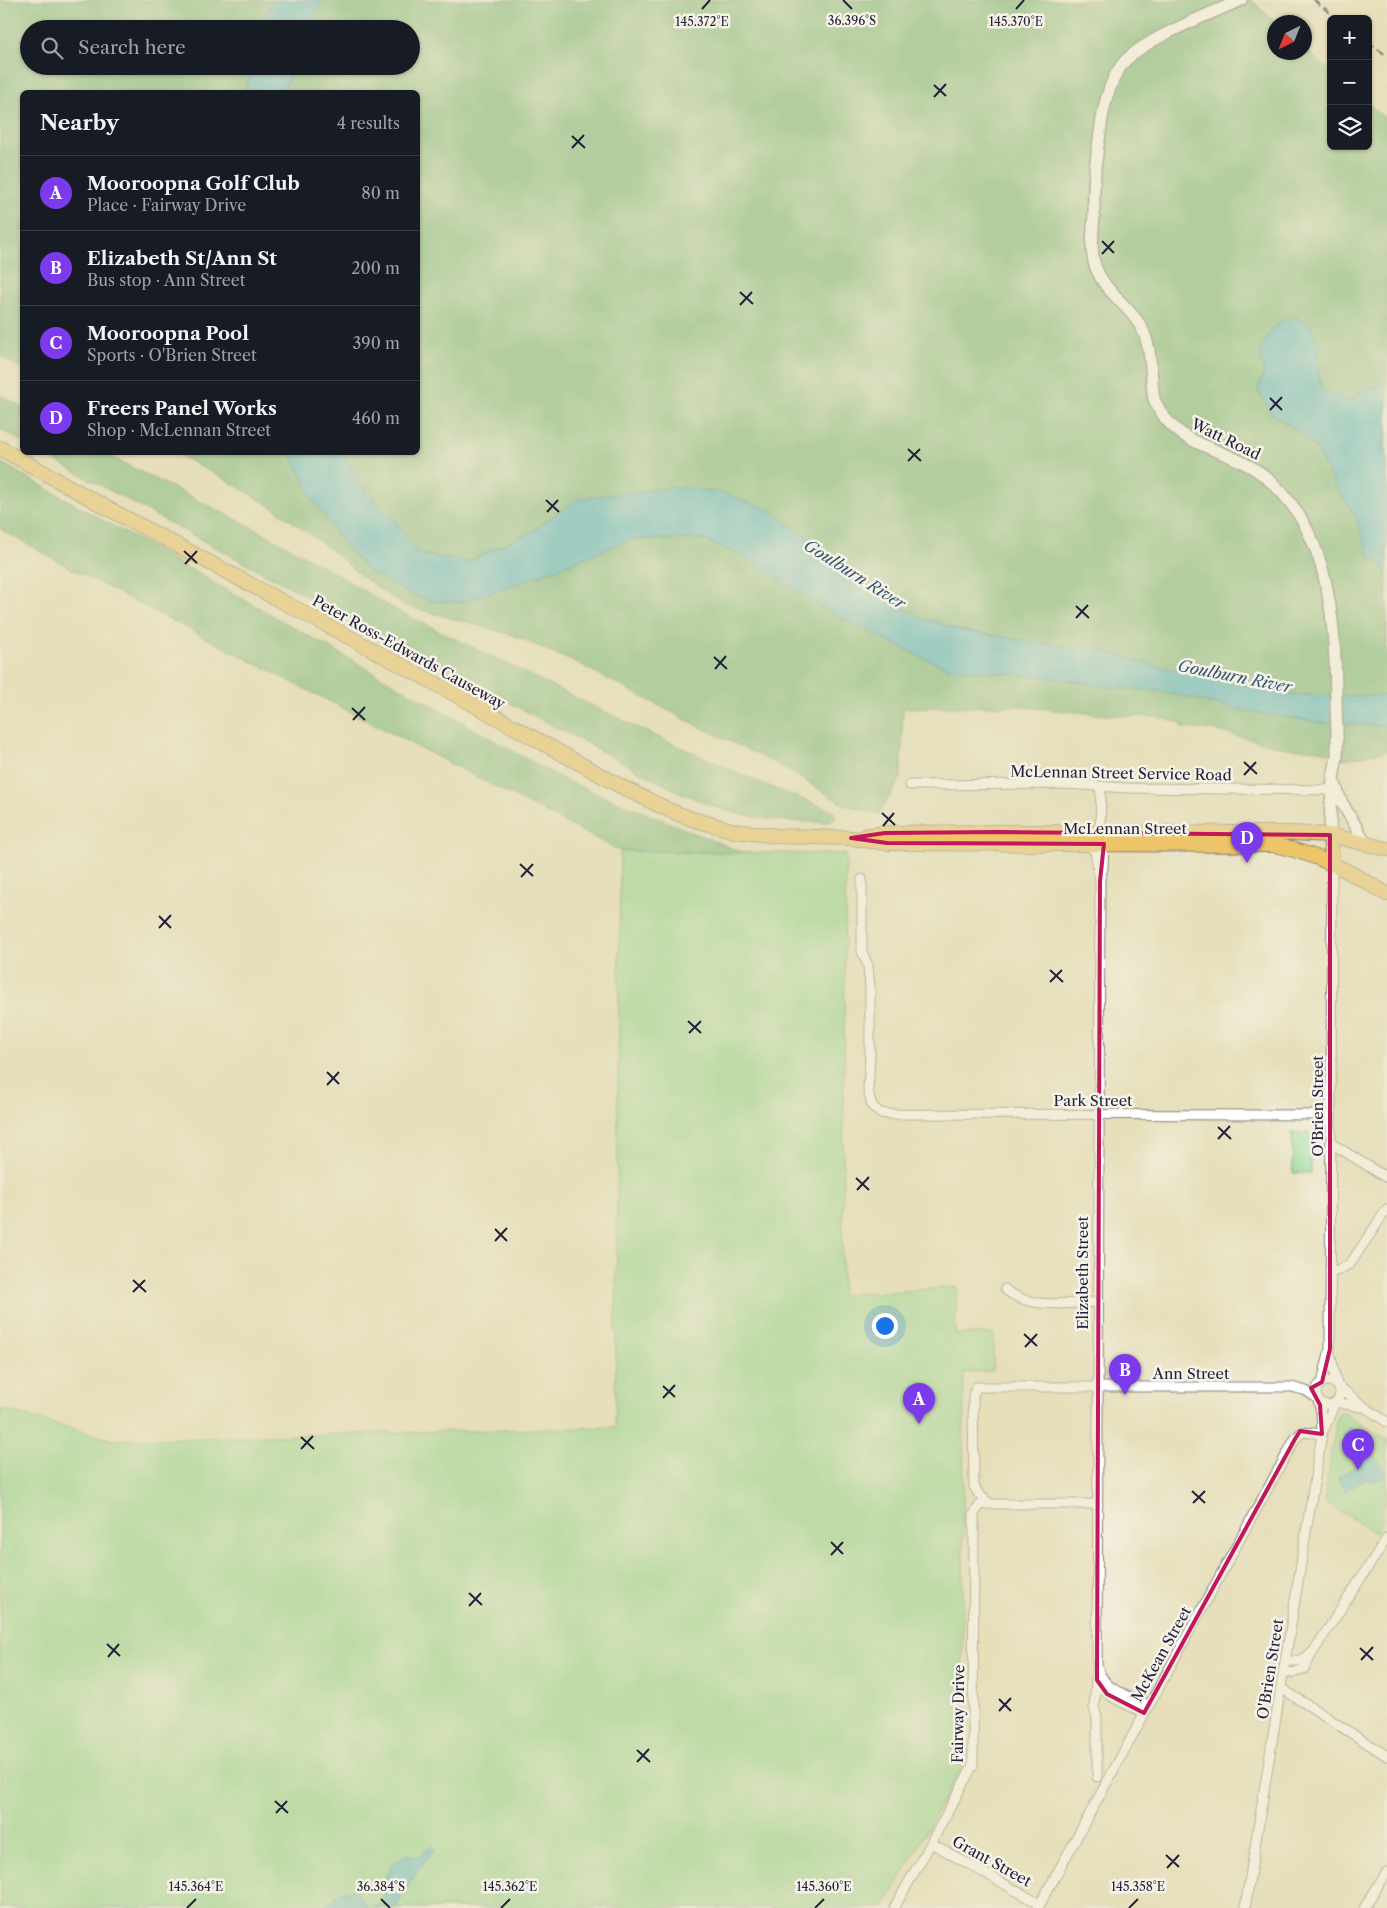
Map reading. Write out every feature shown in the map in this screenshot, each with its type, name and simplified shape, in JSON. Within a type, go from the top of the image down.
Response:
[{"type":"highway","name":"Peter Ross-Edwards Causeway","points":[[0,448],[658,806],[692,819],[735,831],[818,838]]},
{"type":"highway","name":"McLennan Street","points":[[818,838],[851,838],[885,833],[1102,838],[1273,845],[1298,850],[1332,862],[1387,894]]},
{"type":"highway","name":"McLennan Street","points":[[851,838],[887,844],[1084,844],[1102,838],[1292,833],[1330,835],[1365,842],[1387,849]]},
{"type":"highway","points":[[1330,835],[1332,862]]},
{"type":"street","name":"Watt Road","points":[[1241,0],[1154,41],[1132,55],[1120,70],[1106,99],[1093,179],[1095,218],[1093,259],[1103,283],[1140,326],[1148,348],[1154,399],[1168,423],[1173,429],[1185,436],[1236,459],[1259,472],[1281,491],[1300,516],[1314,543],[1323,572],[1336,648],[1337,754],[1333,775],[1330,835]]},
{"type":"street","points":[[1333,775],[1341,801],[1365,842]]},
{"type":"street","name":"McLennan Street Service Road","points":[[910,785],[1067,784],[1169,789],[1332,790]]},
{"type":"street","name":"Elizabeth Street","points":[[1100,881],[1103,868],[1101,786]]},
{"type":"street","name":"Elizabeth Street","points":[[1084,844],[1092,847],[1095,851],[1100,881],[1098,1666],[1094,1708],[1097,1717],[1097,1777]]},
{"type":"street","name":"O'Brien Street","points":[[1332,862],[1330,1349],[1338,1386]]},
{"type":"street","name":"Park Street","points":[[862,879],[862,949],[868,966],[870,988],[868,1092],[872,1106],[882,1114],[1331,1115]]},
{"type":"street","points":[[1331,1143],[1387,1178]]},
{"type":"street","points":[[1330,1270],[1336,1271],[1350,1264],[1387,1209]]},
{"type":"street","points":[[1005,1289],[1013,1296],[1022,1300],[1042,1303],[1098,1302]]},
{"type":"street","name":"O'Brien Street","points":[[1322,1382],[1330,1349]]},
{"type":"street","points":[[1366,1408],[1335,1402],[1325,1405],[1317,1399],[1316,1390],[1322,1382],[1330,1380],[1387,1422]]},
{"type":"street","name":"Ann Street","points":[[987,1504],[980,1497],[974,1486],[973,1394],[976,1387],[1286,1387],[1322,1382]]},
{"type":"street","points":[[1335,1402],[1340,1393],[1338,1386]]},
{"type":"street","name":"Ann Street","points":[[1286,1387],[1303,1390],[1317,1399]]},
{"type":"street","name":"O'Brien Street","points":[[1245,1908],[1322,1434],[1321,1412],[1317,1399]]},
{"type":"street","name":"O'Brien Street","points":[[1322,1434],[1335,1402]]},
{"type":"street","name":"McKean Street","points":[[1039,1906],[1295,1439],[1303,1432],[1322,1434]]},
{"type":"street","points":[[987,1504],[1098,1504]]},
{"type":"street","name":"Fairway Drive","points":[[894,1908],[973,1764],[974,1516],[978,1508],[987,1504]]},
{"type":"street","points":[[1283,1671],[1293,1673],[1304,1669],[1387,1538]]},
{"type":"street","points":[[1285,1661],[1302,1660],[1313,1652]]},
{"type":"street","name":"Elizabeth Street","points":[[1098,1666],[1096,1680],[1107,1694],[1147,1709]]},
{"type":"street","points":[[1281,1688],[1387,1756]]},
{"type":"street","name":"Grant Street","points":[[931,1843],[1039,1906]]},
{"type":"street","points":[[1364,1908],[1387,1872]]},
{"type":"highlighted area","points":[[998,832],[1330,835],[1330,1349],[1322,1382],[1311,1388],[1320,1405],[1322,1434],[1300,1431],[1144,1713],[1107,1694],[1097,1680],[1100,881],[1104,844],[887,843],[851,838],[885,833]]},
{"type":"green space","points":[[0,0],[273,0],[263,20],[20,20],[20,75],[250,75],[246,90],[20,90],[20,368],[0,356]]},
{"type":"green space","points":[[322,0],[1251,0],[1267,15],[1267,60],[1312,60],[1312,55],[1327,68],[1327,150],[1372,150],[1372,107],[1387,120],[1387,383],[1367,389],[1347,401],[1321,389],[1316,359],[1320,346],[1264,372],[1258,391],[1272,414],[1298,431],[1316,448],[1337,489],[1354,513],[1369,555],[1387,570],[1387,696],[1293,695],[1151,665],[1109,652],[959,630],[922,618],[861,582],[772,511],[578,499],[531,532],[467,562],[419,554],[393,519],[376,503],[353,471],[345,455],[420,455],[420,90],[284,90],[290,75],[420,75],[420,20],[313,20]]},
{"type":"green space","points":[[0,395],[20,406],[20,441],[0,429]]},
{"type":"green space","points":[[45,455],[107,455],[246,524],[330,570],[390,607],[638,728],[768,786],[828,809],[834,812],[836,817],[831,822],[775,820],[748,816],[702,802],[671,788],[175,526]]},
{"type":"green space","points":[[179,455],[292,455],[314,501],[340,539],[368,571],[406,592],[432,601],[463,602],[525,581],[631,539],[702,539],[743,556],[831,613],[919,656],[950,668],[1056,678],[1116,688],[1161,691],[1245,711],[1325,723],[1387,726],[1387,751],[1346,759],[1319,750],[1286,748],[1213,730],[1182,728],[1182,723],[1155,717],[1105,715],[1016,706],[903,708],[901,778],[879,814],[843,804],[781,766],[696,725],[583,666],[513,635],[403,605],[360,575],[335,553],[275,509]]},
{"type":"green space","points":[[0,462],[566,781],[744,853],[620,851],[72,569],[0,529]]},
{"type":"green space","points":[[620,851],[846,854],[842,1295],[957,1287],[955,1334],[994,1334],[993,1371],[964,1373],[962,1767],[884,1908],[0,1908],[0,1409],[114,1440],[615,1427]]},
{"type":"green space","points":[[1310,1132],[1311,1173],[1293,1173],[1292,1133]]},
{"type":"green space","points":[[1340,1411],[1385,1440],[1387,1439],[1387,1499],[1381,1509],[1383,1520],[1375,1533],[1324,1501],[1337,1416]]},
{"type":"water","points":[[273,0],[322,0],[313,20],[263,20]]},
{"type":"water","points":[[250,75],[290,75],[284,90],[246,90]]},
{"type":"water","points":[[1293,316],[1310,324],[1320,346],[1316,359],[1321,389],[1347,401],[1367,389],[1387,383],[1387,436],[1385,441],[1387,461],[1387,570],[1369,555],[1354,513],[1337,489],[1316,448],[1298,431],[1272,414],[1258,391],[1264,372],[1260,352],[1273,327]]},
{"type":"water","points":[[292,455],[345,455],[353,471],[376,503],[393,519],[419,554],[467,562],[531,532],[578,499],[674,487],[719,492],[772,511],[861,582],[922,618],[959,630],[1109,652],[1151,665],[1293,695],[1387,696],[1387,726],[1325,723],[1245,711],[1161,691],[1116,688],[1056,678],[950,668],[919,656],[831,613],[743,556],[702,539],[631,539],[525,581],[463,602],[432,601],[406,592],[368,571],[340,539],[314,501]]},
{"type":"water","points":[[1349,1427],[1360,1434],[1355,1443],[1343,1436]]},
{"type":"water","points":[[1372,1450],[1386,1476],[1371,1482],[1369,1478],[1345,1491],[1337,1477],[1361,1464],[1359,1459]]},
{"type":"water","points":[[431,1845],[436,1850],[414,1877],[396,1908],[374,1908],[383,1903],[386,1876],[393,1863],[407,1854],[420,1857]]},
{"type":"water","points":[[342,1891],[356,1891],[368,1908],[323,1908]]},
{"type":"railway","points":[[1314,0],[1333,15]]},
{"type":"railway","points":[[1372,45],[1387,56]]},
{"type":"place","name":"Freers Panel Works","points":[[1247,863]]},
{"type":"place","name":"Elizabeth St/Ann St","points":[[1125,1395]]},
{"type":"place","name":"Mooroopna Golf Club","points":[[919,1424]]},
{"type":"place","name":"Mooroopna Pool","points":[[1358,1470]]},
{"type":"water label","name":"Goulburn River","points":[[855,574]]},
{"type":"water label","name":"Goulburn River","points":[[1235,676]]}]
